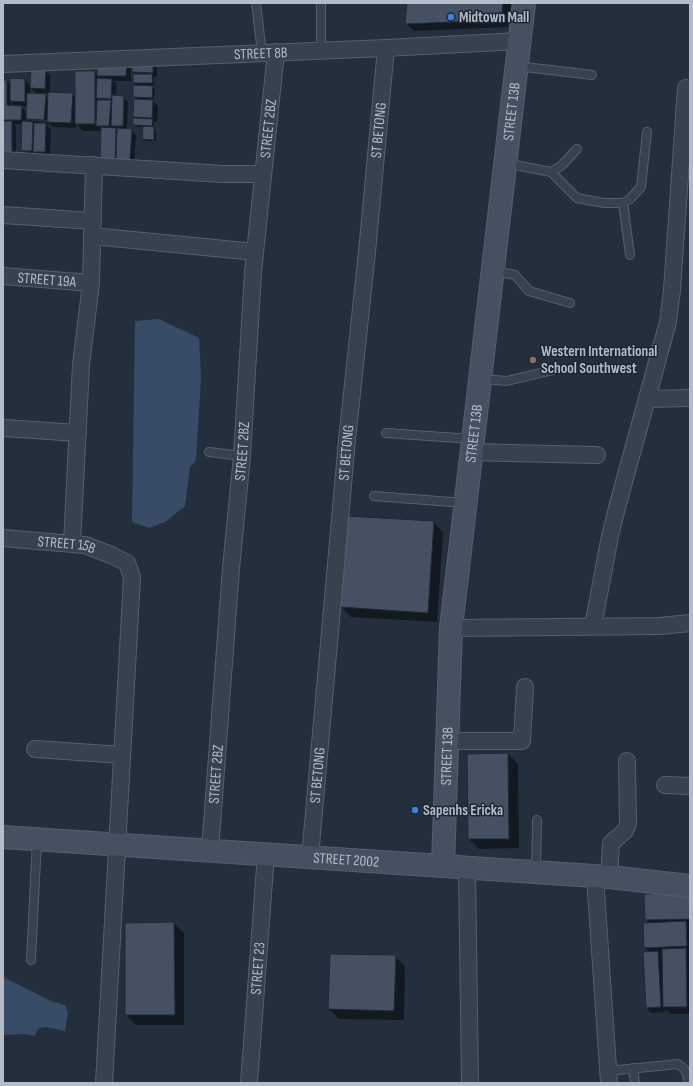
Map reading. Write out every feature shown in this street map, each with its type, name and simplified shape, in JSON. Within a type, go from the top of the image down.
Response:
[{"type":"street","name":"STREET 13B","points":[[443,866],[446,741],[451,628],[524,3]]},
{"type":"street","name":"STREET 8B","points":[[3,64],[519,41]]},
{"type":"street","name":"ST BETONG","points":[[310,857],[386,48]]},
{"type":"street","name":"STREET 2BZ","points":[[210,851],[231,568],[242,456],[255,252],[263,174],[269,53]]},
{"type":"street","points":[[593,626],[613,523],[668,322],[672,290],[686,88]]},
{"type":"street","points":[[3,160],[223,174],[263,174]]},
{"type":"street","points":[[72,543],[81,365],[91,283],[94,165]]},
{"type":"street","points":[[3,215],[255,252]]},
{"type":"street","name":"STREET 19A","points":[[3,276],[91,283]]},
{"type":"street","points":[[647,399],[690,398]]},
{"type":"street","points":[[3,428],[78,433]]},
{"type":"street","points":[[472,446],[597,455]]},
{"type":"street","name":"STREET 15B","points":[[3,538],[84,545],[111,555],[127,564],[132,577],[122,755]]},
{"type":"street","points":[[451,628],[660,626],[690,623]]},
{"type":"street","points":[[446,741],[522,741],[525,687]]},
{"type":"street","points":[[35,749],[122,755],[104,1083]]},
{"type":"street","points":[[608,1077],[602,877],[611,843],[625,831],[628,824],[627,761]]},
{"type":"street","points":[[665,785],[690,786]]},
{"type":"street","name":"STREET 2002","points":[[3,837],[536,872],[690,886]]},
{"type":"street","name":"STREET 23","points":[[249,1083],[266,854]]},
{"type":"street","points":[[466,868],[470,1083]]},
{"type":"lane","points":[[256,3],[269,53]]},
{"type":"lane","points":[[321,3],[321,50]]},
{"type":"lane","points":[[516,66],[592,75]]},
{"type":"lane","points":[[505,163],[551,172],[577,198],[604,203],[623,203],[630,199],[641,187],[646,132]]},
{"type":"lane","points":[[551,172],[561,166],[577,149]]},
{"type":"lane","points":[[623,203],[630,255]]},
{"type":"lane","points":[[492,271],[515,275],[529,290],[570,303]]},
{"type":"lane","points":[[480,378],[508,381],[553,370]]},
{"type":"lane","points":[[386,433],[472,446]]},
{"type":"lane","points":[[209,452],[242,456]]},
{"type":"lane","points":[[374,496],[465,503]]},
{"type":"lane","points":[[536,872],[537,820]]},
{"type":"lane","points":[[31,960],[37,839]]},
{"type":"lane","points":[[608,1077],[633,1068],[678,1064],[684,1068],[688,1075],[688,1083]]},
{"type":"lane","points":[[633,1068],[635,1083]]},
{"type":"water","points":[[159,319],[199,338],[201,378],[196,460],[190,467],[185,506],[165,522],[149,528],[132,522],[135,321]]},
{"type":"water","points":[[3,977],[51,1001],[65,1005],[68,1013],[65,1031],[46,1027],[39,1028],[34,1036],[25,1034],[3,1035]]},
{"type":"building","points":[[407,3],[503,3],[501,20],[405,24]]},
{"type":"building","points":[[132,60],[153,60],[153,73],[132,72]]},
{"type":"building","points":[[97,63],[127,63],[126,76],[97,76]]},
{"type":"building","points":[[31,68],[46,69],[45,89],[30,88]]},
{"type":"building","points":[[75,71],[95,71],[95,124],[75,124]]},
{"type":"building","points":[[133,74],[152,74],[153,83],[133,83]]},
{"type":"building","points":[[10,78],[25,79],[25,102],[10,101]]},
{"type":"building","points":[[97,78],[112,79],[111,99],[96,98]]},
{"type":"building","points":[[3,80],[7,80],[7,105],[22,106],[21,120],[3,120]]},
{"type":"building","points":[[133,85],[153,86],[152,98],[133,97]]},
{"type":"building","points":[[48,92],[73,93],[71,123],[47,122]]},
{"type":"building","points":[[27,93],[46,94],[44,120],[26,119]]},
{"type":"building","points":[[112,95],[124,96],[123,126],[111,126]]},
{"type":"building","points":[[134,99],[153,100],[152,118],[133,117]]},
{"type":"building","points":[[97,100],[111,100],[109,126],[96,126]]},
{"type":"building","points":[[133,118],[153,119],[152,126],[133,125]]},
{"type":"building","points":[[3,121],[12,121],[12,152],[3,152]]},
{"type":"building","points":[[22,121],[33,122],[32,151],[21,151]]},
{"type":"building","points":[[34,123],[46,123],[45,152],[33,152]]},
{"type":"building","points":[[143,126],[154,127],[154,140],[142,139]]},
{"type":"building","points":[[101,127],[116,128],[115,160],[100,159]]},
{"type":"building","points":[[117,128],[132,129],[130,160],[116,160]]},
{"type":"building","points":[[346,516],[434,521],[428,613],[340,607]]},
{"type":"building","points":[[508,753],[509,839],[468,839],[467,754]]},
{"type":"building","points":[[690,893],[690,919],[645,920],[644,894]]},
{"type":"building","points":[[686,921],[687,946],[644,948],[643,923]]},
{"type":"building","points":[[174,922],[175,1015],[125,1015],[125,923]]},
{"type":"building","points":[[686,948],[687,1007],[663,1007],[662,949]]},
{"type":"building","points":[[658,951],[661,1007],[646,1008],[643,952]]},
{"type":"building","points":[[330,954],[396,955],[394,1011],[328,1009]]},
{"type":"place","name":"Midtown Mall","points":[[451,17]]},
{"type":"place","name":"Western International School Southwest","points":[[533,360]]},
{"type":"place","name":"Sapenhs Ericka","points":[[415,810]]}]
